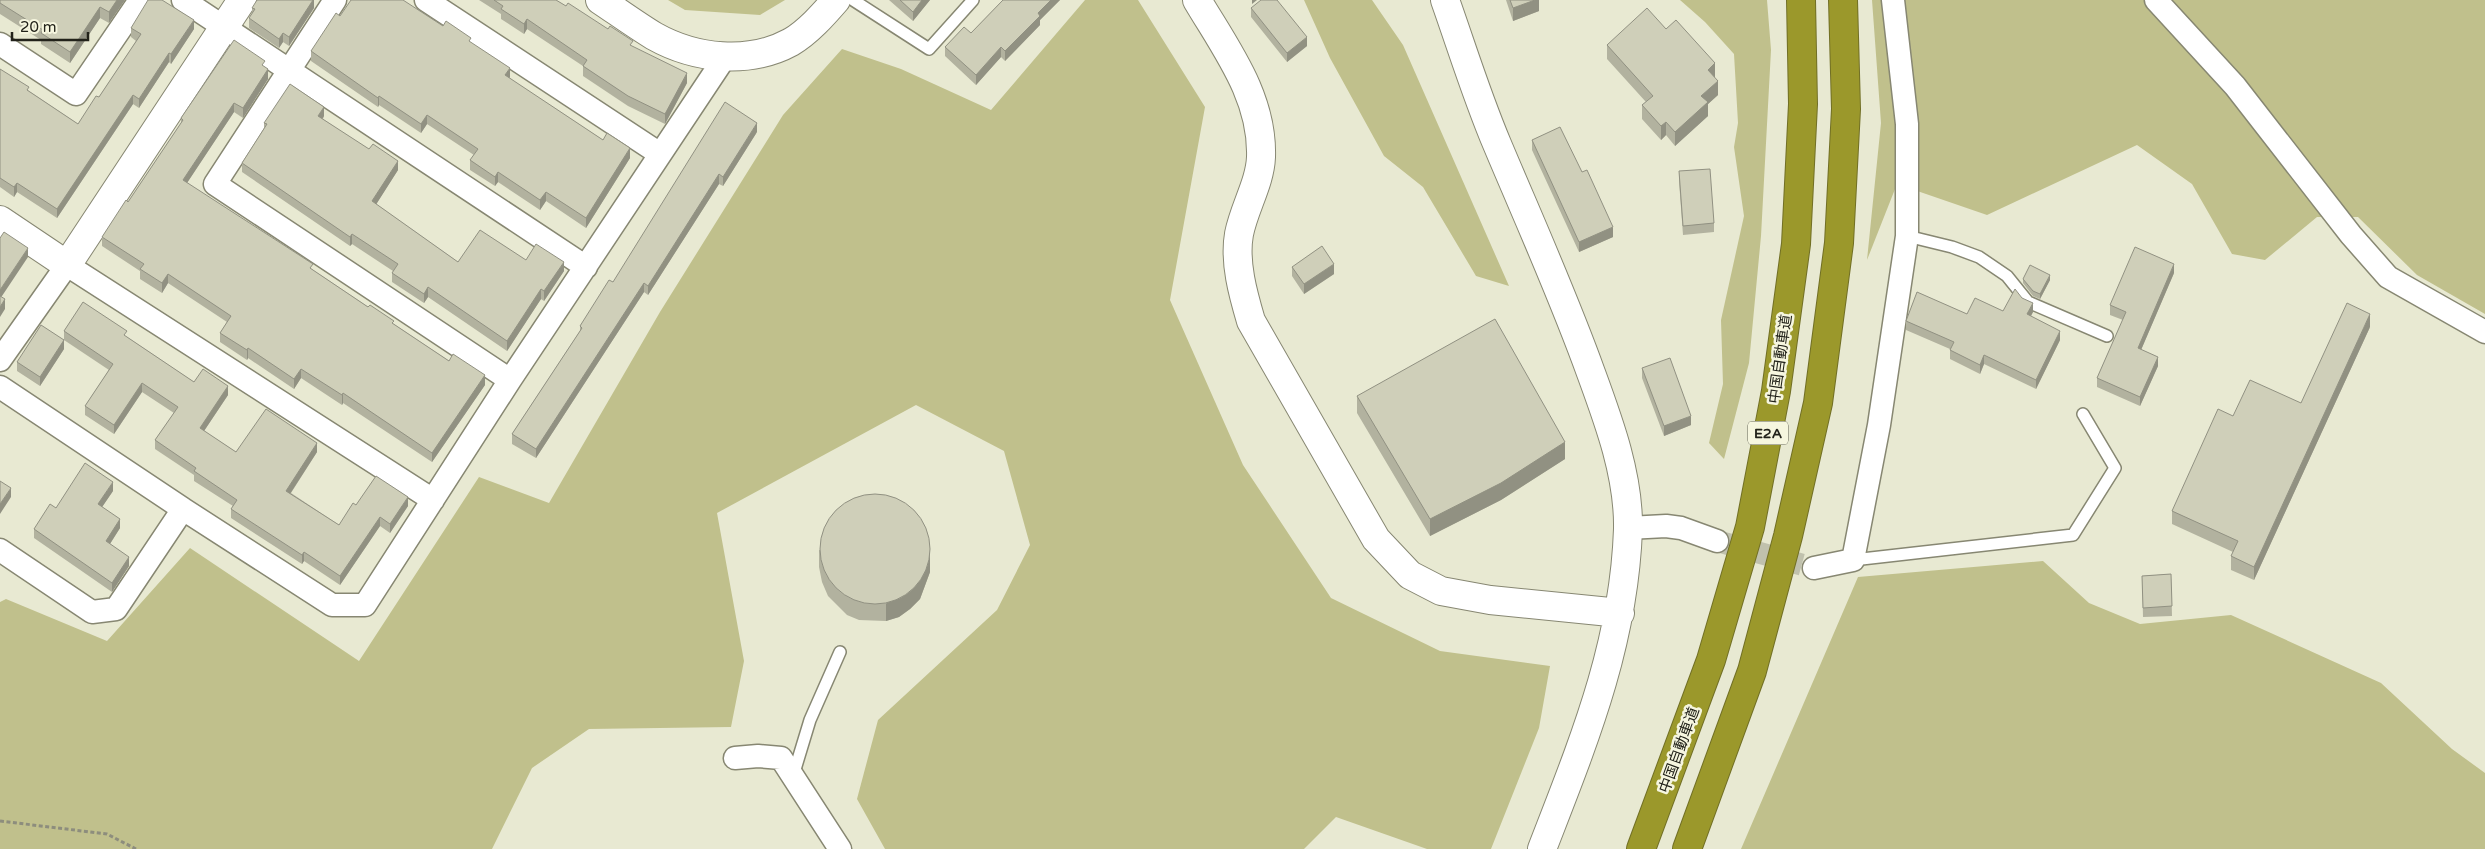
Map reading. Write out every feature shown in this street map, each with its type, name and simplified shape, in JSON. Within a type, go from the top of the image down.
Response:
[{"type":"highway","name":"中国自動車道","points":[[1641,849],[1711,660],[1744,546],[1776,391],[1796,244],[1803,104],[1801,0]]},
{"type":"highway","name":"E2A","points":[[1687,849],[1752,671],[1788,536],[1818,403],[1839,243],[1846,109],[1843,0]]},
{"type":"street","points":[[0,44],[76,94],[140,0]]},
{"type":"street","points":[[183,0],[586,267]]},
{"type":"street","points":[[0,360],[67,265],[242,0]]},
{"type":"street","points":[[335,0],[215,184],[510,380]]},
{"type":"street","points":[[426,0],[660,154]]},
{"type":"street","points":[[600,0],[655,36],[690,52],[725,57],[761,54],[791,42],[816,22],[836,0]]},
{"type":"street","points":[[1196,0],[1235,62],[1252,99],[1260,128],[1261,159],[1239,235],[1239,263],[1243,295],[1251,321],[1376,539],[1410,575],[1441,591],[1490,600],[1620,613]]},
{"type":"street","points":[[1445,0],[1496,140],[1568,312],[1609,424],[1624,486],[1628,528],[1620,613],[1590,726],[1542,849]]},
{"type":"street","points":[[1814,568],[1853,560],[1879,425],[1907,236],[1907,124],[1893,0]]},
{"type":"street","points":[[2156,0],[2235,86],[2351,235],[2388,277],[2485,332]]},
{"type":"street","points":[[0,387],[183,509],[332,605],[365,605],[510,380],[725,57]]},
{"type":"street","points":[[0,220],[433,500]]},
{"type":"street","points":[[0,550],[92,612],[116,609],[183,509]]},
{"type":"street","points":[[1628,528],[1666,526],[1682,528],[1717,541]]},
{"type":"street","points":[[735,758],[758,756],[781,758],[840,849]]},
{"type":"lane","points":[[853,0],[929,49],[973,0]]},
{"type":"lane","points":[[1907,236],[1952,247],[1979,257],[2006,276],[2028,302],[2107,336]]},
{"type":"lane","points":[[1853,560],[2073,536],[2116,468],[2083,414]]},
{"type":"lane","points":[[793,776],[810,720],[840,652]]},
{"type":"path","points":[[0,821],[106,834],[136,849]]},
{"type":"green space","points":[[668,0],[785,0],[760,15],[685,10]]},
{"type":"green space","points":[[1085,0],[1138,0],[1205,107],[1170,300],[1243,465],[1331,598],[1440,651],[1550,666],[1539,728],[1491,849],[1427,849],[1336,817],[1304,849],[885,849],[857,799],[878,720],[997,610],[1030,545],[1004,451],[916,405],[717,513],[744,661],[731,727],[589,729],[532,768],[492,849],[0,849],[0,602],[6,599],[107,641],[190,548],[359,661],[479,477],[549,503],[660,312],[783,115],[842,49],[901,69],[991,110]]},
{"type":"green space","points":[[1304,0],[1372,0],[1403,45],[1509,286],[1476,276],[1423,187],[1384,156],[1330,58]]},
{"type":"green space","points":[[1680,0],[1767,0],[1771,50],[1761,236],[1749,363],[1724,459],[1709,443],[1723,384],[1721,320],[1744,216],[1734,147],[1738,123],[1734,54],[1705,22]]},
{"type":"green space","points":[[1872,0],[2485,0],[2485,314],[2417,275],[2358,217],[2317,217],[2265,260],[2232,254],[2192,184],[2137,145],[1987,215],[1897,184],[1867,260],[1881,123]]},
{"type":"green space","points":[[2043,561],[2089,603],[2140,624],[2231,615],[2381,683],[2452,749],[2485,773],[2485,849],[1741,849],[1858,577]]},
{"type":"building","points":[[0,0],[117,0],[109,12],[100,7],[70,52],[41,33],[43,30],[0,3]]},
{"type":"building","points":[[148,0],[162,0],[194,20],[171,54],[169,53],[139,99],[133,95],[57,209],[17,183],[14,187],[0,178],[0,69],[29,87],[27,90],[78,124],[96,96],[99,97],[141,34],[131,28]]},
{"type":"building","points":[[257,0],[313,0],[289,37],[283,33],[279,39],[249,18],[255,9],[252,8]]},
{"type":"building","points":[[351,0],[403,0],[443,26],[446,21],[471,38],[469,41],[510,68],[505,75],[603,140],[607,133],[630,148],[586,218],[546,192],[540,200],[498,172],[495,177],[470,160],[478,149],[427,115],[421,124],[379,96],[378,98],[311,51],[336,13],[340,16]]},
{"type":"building","points":[[494,0],[556,0],[566,6],[568,3],[608,29],[610,26],[633,41],[630,45],[687,73],[665,114],[628,96],[583,66],[587,60],[527,19],[524,24],[501,9],[503,6]]},
{"type":"building","points":[[900,0],[922,0],[913,12]]},
{"type":"building","points":[[1003,0],[1051,0],[1038,13],[1040,16],[1005,51],[1001,47],[976,75],[945,47],[964,27],[971,33]]},
{"type":"building","points":[[1261,0],[1277,0],[1307,37],[1287,53],[1251,8]]},
{"type":"building","points":[[1510,0],[1535,0],[1513,8]]},
{"type":"building","points":[[1647,8],[1666,29],[1676,20],[1715,63],[1708,70],[1718,81],[1701,96],[1708,102],[1675,132],[1666,122],[1661,126],[1642,105],[1653,96],[1607,45]]},
{"type":"building","points":[[234,40],[265,61],[262,65],[268,69],[243,108],[234,103],[183,180],[313,264],[310,268],[368,307],[370,305],[394,321],[392,323],[449,361],[453,354],[485,375],[432,453],[343,393],[342,395],[301,369],[294,379],[248,348],[247,350],[220,333],[231,316],[168,274],[162,283],[140,269],[144,264],[102,237],[183,120],[181,118]]},
{"type":"building","points":[[290,84],[324,107],[318,116],[369,149],[373,144],[398,161],[372,201],[458,262],[480,230],[526,260],[536,244],[564,262],[544,291],[541,289],[507,341],[428,287],[424,294],[392,273],[398,264],[352,234],[350,237],[242,163],[267,124],[264,123]]},
{"type":"building","points":[[725,102],[757,123],[723,177],[719,174],[648,286],[644,283],[536,449],[512,434],[582,328],[580,326],[609,280],[613,282]]},
{"type":"building","points":[[1560,127],[1582,172],[1587,170],[1613,227],[1579,242],[1532,140]]},
{"type":"building","points":[[1710,169],[1714,223],[1683,226],[1679,171]]},
{"type":"building","points":[[4,232],[28,248],[0,290],[0,238]]},
{"type":"building","points":[[1322,246],[1334,264],[1304,284],[1292,267]]},
{"type":"building","points":[[2135,247],[2174,264],[2138,348],[2158,357],[2140,397],[2097,378],[2126,312],[2110,305]]},
{"type":"building","points":[[2030,265],[2050,275],[2040,294],[2033,291],[2023,279]]},
{"type":"building","points":[[2015,289],[2022,298],[2033,303],[2027,314],[2060,331],[2036,380],[1984,355],[1980,365],[1950,350],[1954,342],[1906,321],[1917,292],[1967,314],[1975,298],[2003,311]]},
{"type":"building","points":[[0,296],[5,299],[0,307]]},
{"type":"building","points":[[83,302],[127,331],[124,335],[194,382],[203,369],[228,386],[200,428],[236,452],[266,409],[317,443],[286,491],[339,525],[353,503],[356,505],[376,476],[408,497],[390,524],[380,517],[340,576],[304,552],[302,555],[231,509],[237,500],[194,471],[196,468],[155,440],[178,407],[142,383],[114,425],[85,406],[113,364],[64,331]]},
{"type":"building","points":[[2347,303],[2370,314],[2254,567],[2231,556],[2238,541],[2172,511],[2218,409],[2233,416],[2250,380],[2301,403]]},
{"type":"building","points":[[1495,319],[1565,442],[1501,483],[1430,519],[1357,396]]},
{"type":"building","points":[[41,325],[64,340],[40,377],[17,362]]},
{"type":"building","points":[[1670,358],[1691,416],[1664,426],[1642,368]]},
{"type":"building","points":[[85,463],[113,482],[98,504],[120,519],[106,541],[129,557],[112,583],[34,529],[50,504],[56,508]]},
{"type":"building","points":[[0,481],[11,488],[0,504]]},
{"type":"building","points":[[875,494],[896,498],[914,510],[926,528],[930,549],[926,570],[914,588],[896,600],[875,604],[854,600],[836,588],[824,570],[820,549],[824,528],[836,510],[854,498]]},
{"type":"building","points":[[2171,574],[2172,606],[2143,608],[2142,576]]},
{"type":"tunnel","points":[[1717,541],[1814,568]]}]
